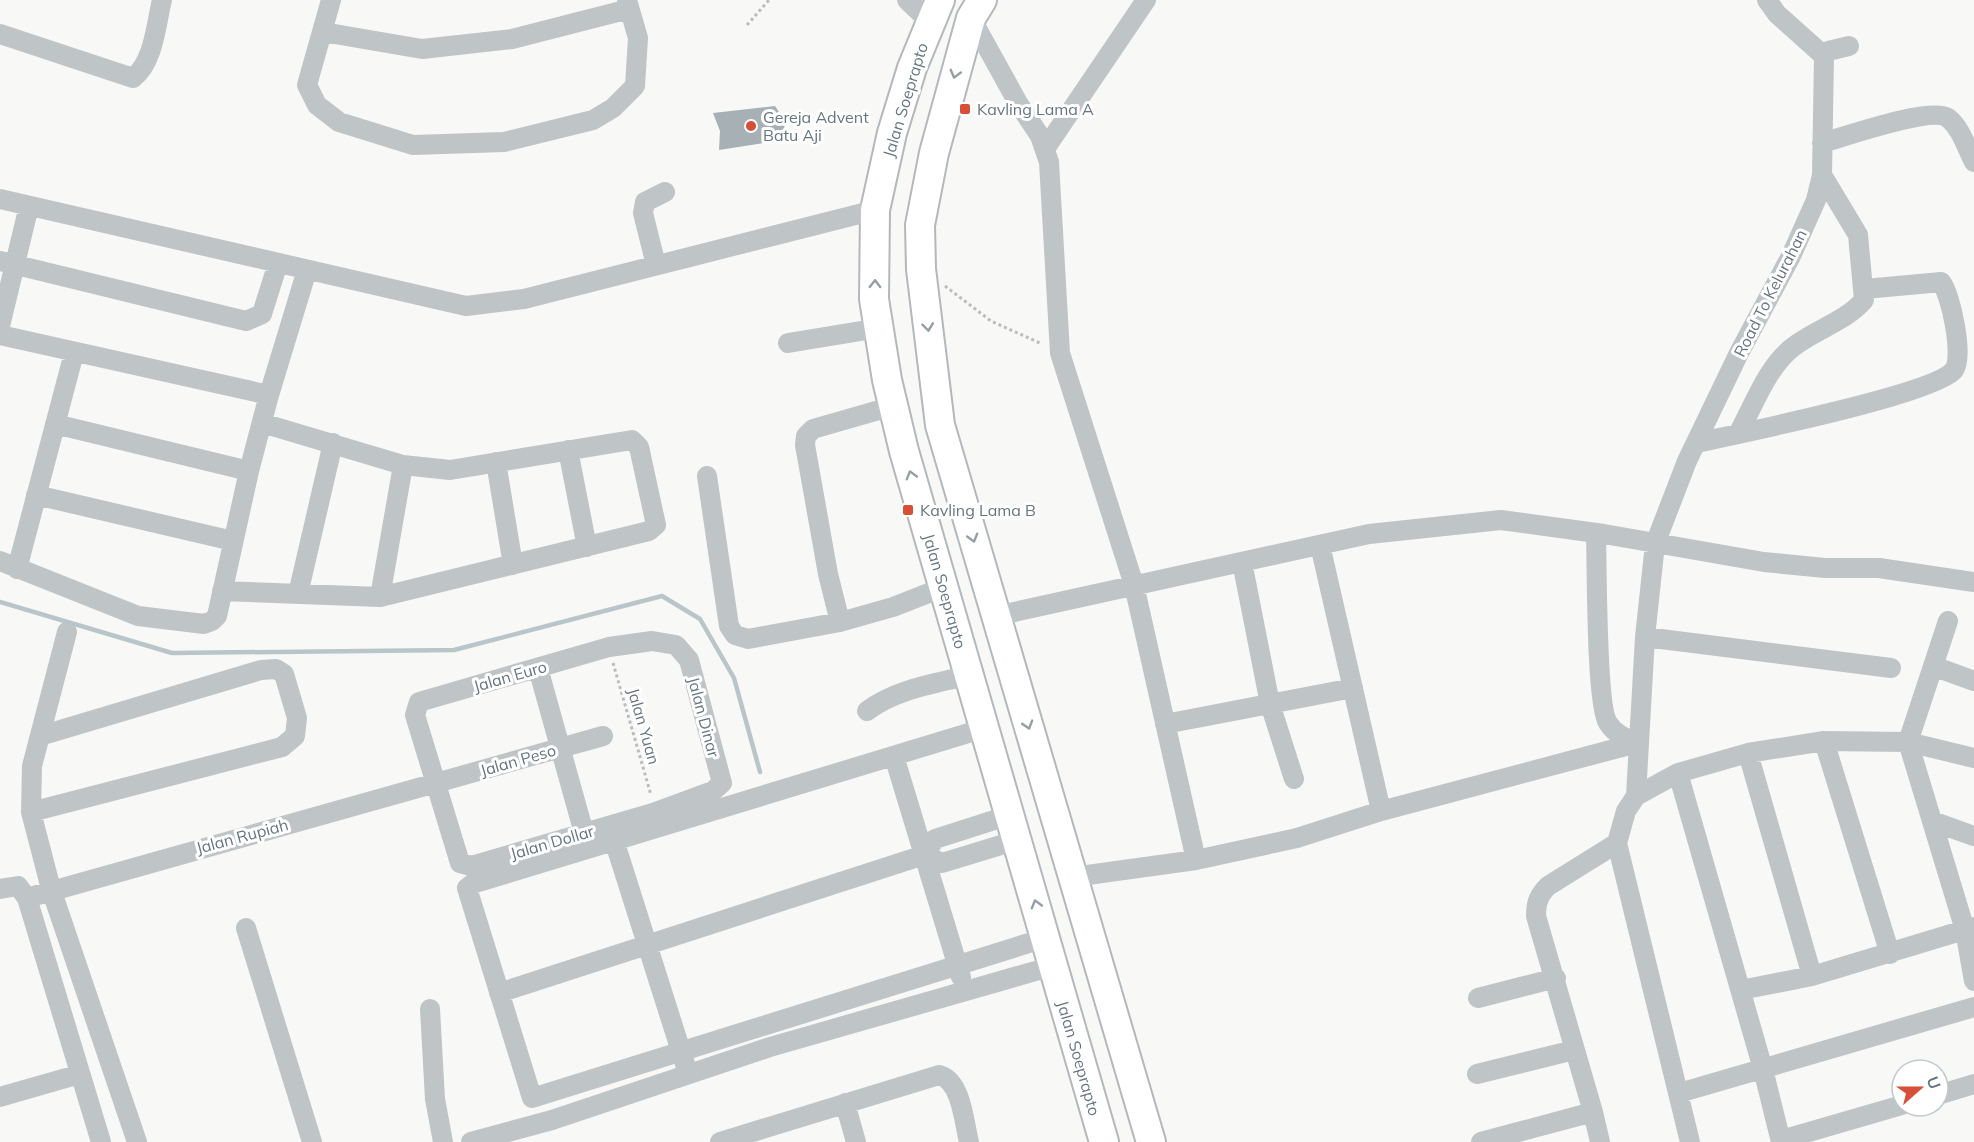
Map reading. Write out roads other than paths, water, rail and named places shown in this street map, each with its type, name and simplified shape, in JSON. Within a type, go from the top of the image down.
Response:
[{"type":"highway","points":[[976,9],[934,153],[920,225],[921,269],[940,425],[1150,1142]]},
{"type":"highway","name":"Jalan Soeprapto","points":[[935,11],[912,68],[892,133],[875,210],[874,299],[893,406],[1104,1142]]},
{"type":"street","points":[[0,34],[133,78],[140,73],[147,60],[162,0]]},
{"type":"street","points":[[322,32],[422,49],[512,39],[628,5],[638,38],[635,86],[613,108],[593,120],[504,142],[413,145],[339,122],[317,105],[307,86],[322,32],[331,0]]},
{"type":"street","points":[[907,0],[935,11]]},
{"type":"street","points":[[1045,149],[1146,0]]},
{"type":"street","points":[[1767,0],[1777,15],[1824,56],[1828,51],[1850,46]]},
{"type":"street","points":[[976,9],[1045,149],[1049,162],[1060,353],[1134,585],[1196,860]]},
{"type":"street","name":"Road To Kelurahan","points":[[1636,796],[1637,743],[1655,544],[1696,444],[1739,352],[1791,256],[1816,200],[1822,175],[1824,56]]},
{"type":"street","points":[[1822,143],[1937,113],[1948,118],[1956,127],[1974,162]]},
{"type":"street","points":[[1738,434],[1779,360],[1794,346],[1858,308],[1864,300],[1858,235],[1822,175]]},
{"type":"street","points":[[656,265],[643,213],[645,202],[665,192]]},
{"type":"street","points":[[0,199],[466,306],[524,299],[875,210]]},
{"type":"street","points":[[0,326],[8,263],[29,206]]},
{"type":"street","points":[[8,263],[246,321],[262,314],[278,263]]},
{"type":"street","points":[[74,353],[36,495],[8,565],[138,616],[204,624],[217,616],[249,471],[269,395],[307,270]]},
{"type":"street","points":[[1696,444],[1883,399],[1943,378],[1953,371],[1958,357],[1954,320],[1946,288],[1941,282],[1864,289]]},
{"type":"street","points":[[788,343],[879,328]]},
{"type":"street","points":[[0,335],[269,395]]},
{"type":"street","points":[[840,622],[828,574],[805,445],[806,436],[813,429],[893,406]]},
{"type":"street","points":[[222,591],[380,597],[649,531],[656,521],[639,447],[635,441],[450,470],[403,465],[262,423]]},
{"type":"street","points":[[55,424],[249,471]]},
{"type":"street","points":[[298,594],[333,443]]},
{"type":"street","points":[[568,450],[587,547]]},
{"type":"street","points":[[496,462],[513,565]]},
{"type":"street","points":[[380,597],[403,465]]},
{"type":"street","points":[[707,476],[729,626],[735,635],[748,639],[840,622],[893,607],[944,587]]},
{"type":"street","points":[[36,495],[233,541]]},
{"type":"street","points":[[996,616],[1370,534],[1501,520],[1596,533],[1764,562],[1825,568],[1879,568],[1974,582]]},
{"type":"street","points":[[1596,533],[1601,686],[1606,721],[1619,736],[1637,743]]},
{"type":"street","points":[[1320,544],[1381,811]]},
{"type":"street","points":[[1242,562],[1270,704],[1294,779]]},
{"type":"street","points":[[1948,621],[1908,742],[1969,929],[1974,981]]},
{"type":"street","points":[[67,632],[32,766],[31,812],[51,889],[137,1142]]},
{"type":"street","points":[[1645,637],[1813,647],[1891,668]]},
{"type":"street","name":"Jalan Euro","points":[[434,784],[415,715],[419,702],[609,647],[652,641],[666,642],[684,651]]},
{"type":"street","name":"Jalan Dinar","points":[[684,651],[691,666],[722,783]]},
{"type":"street","points":[[1933,666],[1974,681]]},
{"type":"street","points":[[538,668],[584,833]]},
{"type":"street","points":[[31,812],[282,747],[295,736],[297,718],[284,674],[276,669],[261,670],[40,736]]},
{"type":"street","points":[[867,711],[887,698],[900,693],[970,675]]},
{"type":"street","points":[[1165,724],[1353,688]]},
{"type":"street","points":[[985,728],[614,840],[472,884],[467,888],[532,1098],[1045,938]]},
{"type":"street","name":"Jalan Peso","points":[[434,784],[603,736]]},
{"type":"street","points":[[1824,741],[1890,954]]},
{"type":"street","points":[[1690,1142],[1617,843],[1626,811],[1636,796],[1678,773],[1748,753],[1824,741],[1908,742],[1974,758]]},
{"type":"street","points":[[1073,877],[1196,860],[1297,838],[1381,811],[1637,743]]},
{"type":"street","points":[[1748,753],[1812,976]]},
{"type":"street","points":[[894,756],[965,991]]},
{"type":"street","points":[[1678,773],[1741,990],[1781,1141],[1890,1109]]},
{"type":"street","name":"Jalan Dollar","points":[[434,784],[457,860],[465,866],[656,812],[713,791],[722,783]]},
{"type":"street","name":"Jalan Rupiah","points":[[27,897],[434,784]]},
{"type":"street","points":[[1932,821],[1974,836]]},
{"type":"street","points":[[499,993],[924,855],[942,863],[1013,827]]},
{"type":"street","points":[[614,840],[688,1074]]},
{"type":"street","points":[[1599,1142],[1593,1112],[1574,1050],[1556,978],[1536,916],[1540,894],[1548,886],[1617,843]]},
{"type":"street","points":[[0,889],[18,886],[27,897],[101,1142]]},
{"type":"street","points":[[246,928],[312,1142]]},
{"type":"street","points":[[1741,990],[1812,976],[1969,929]]},
{"type":"street","points":[[471,1142],[552,1120],[770,1047],[1053,966]]},
{"type":"street","points":[[1478,998],[1556,978]]},
{"type":"street","points":[[1679,1093],[1974,1007]]},
{"type":"street","points":[[430,1010],[435,1099],[443,1142]]},
{"type":"street","points":[[1478,1074],[1574,1050]]},
{"type":"street","points":[[0,1097],[80,1074]]},
{"type":"street","points":[[720,1142],[758,1137],[845,1103],[939,1075],[945,1077],[957,1093],[969,1142]]},
{"type":"street","points":[[1950,1091],[1974,1084]]},
{"type":"street","points":[[845,1103],[856,1142]]},
{"type":"street","points":[[1481,1142],[1593,1112]]},
{"type":"waterway","points":[[0,602],[172,653],[454,650],[662,596],[700,619],[734,678],[760,772]]},
{"type":"place","name":"Kavling Lama A","points":[[965,109]]},
{"type":"place","name":"Gereja Advent Batu Aji","points":[[751,126]]},
{"type":"place","name":"Kavling Lama B","points":[[908,510]]}]
